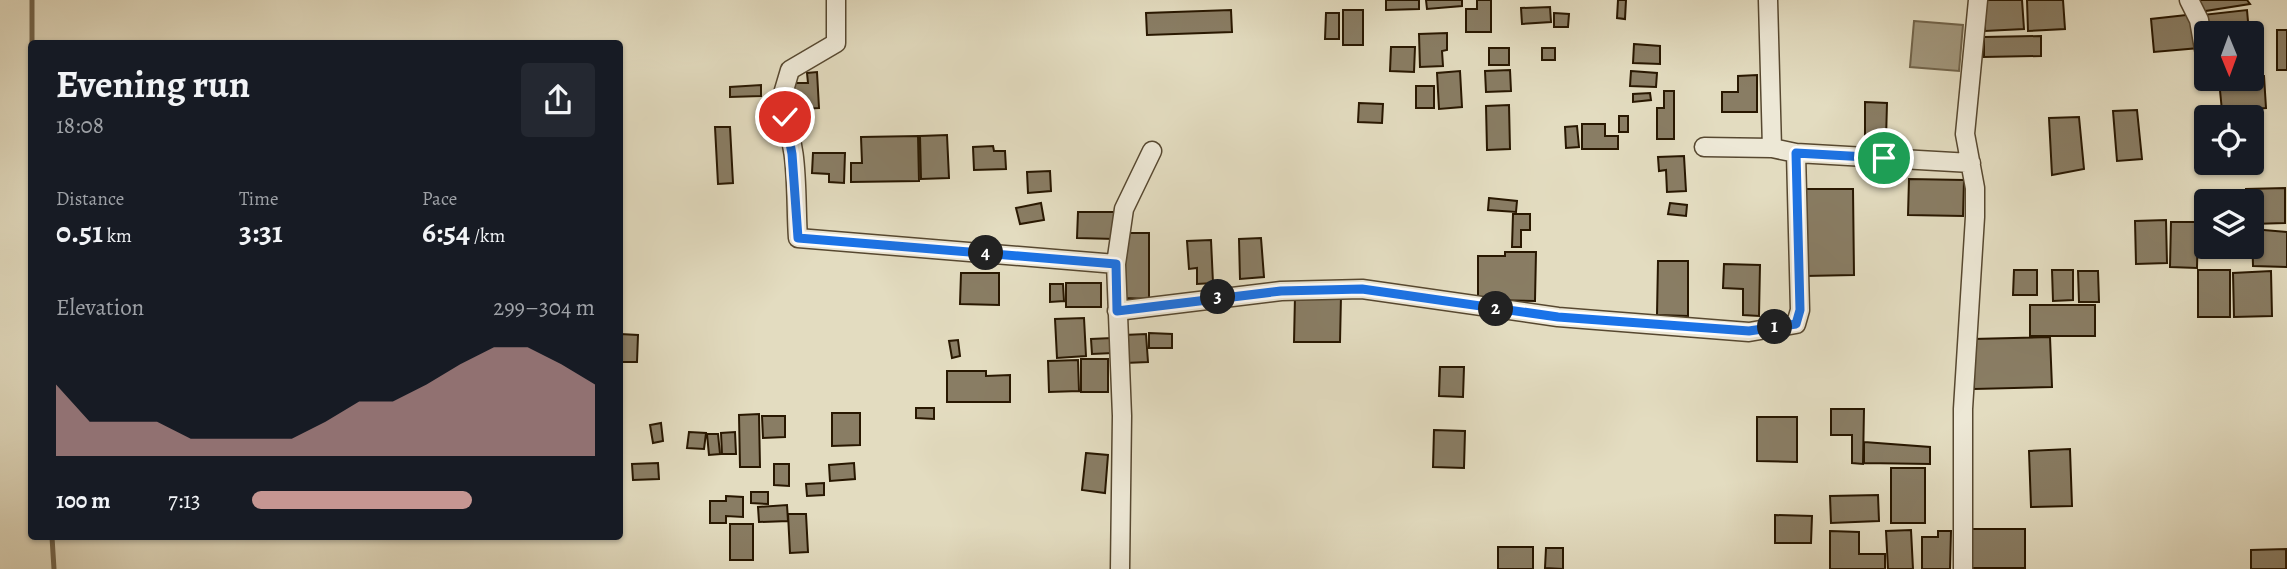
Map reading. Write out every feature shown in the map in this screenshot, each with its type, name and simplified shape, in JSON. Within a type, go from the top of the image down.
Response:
[{"type":"street","points":[[836,0],[836,43],[790,70],[779,107],[785,117],[792,154],[798,238],[1116,264]]},
{"type":"street","points":[[1768,0],[1772,148]]},
{"type":"street","points":[[1963,569],[1963,409],[1975,218],[1971,163],[1965,134],[1978,0]]},
{"type":"street","points":[[2189,0],[2199,21]]},
{"type":"street","points":[[1704,147],[1772,148],[1796,153],[1971,163]]},
{"type":"street","points":[[1120,569],[1122,416],[1116,264],[1124,209],[1152,150]]},
{"type":"street","points":[[1117,311],[1281,291],[1362,289],[1558,317],[1749,331],[1796,324],[1800,310],[1796,153]]},
{"type":"shaded area","points":[[1914,21],[1963,25],[1959,71],[1910,67]]},
{"type":"building","points":[[1386,0],[1419,0],[1419,9],[1386,10]]},
{"type":"building","points":[[1426,0],[1462,0],[1462,6],[1427,9]]},
{"type":"building","points":[[1477,0],[1491,0],[1491,32],[1466,32],[1466,9],[1477,9]]},
{"type":"building","points":[[1618,0],[1626,0],[1625,19],[1617,18]]},
{"type":"building","points":[[1984,0],[2022,0],[2024,29],[1985,31]]},
{"type":"building","points":[[2027,0],[2063,0],[2065,29],[2028,31]]},
{"type":"building","points":[[2197,0],[2247,0],[2250,4],[2199,12]]},
{"type":"building","points":[[1550,7],[1551,22],[1522,24],[1521,8]]},
{"type":"building","points":[[1231,10],[1232,32],[1147,35],[1146,13]]},
{"type":"building","points":[[1343,10],[1363,10],[1363,45],[1343,45]]},
{"type":"building","points":[[2247,10],[2248,21],[2204,21],[2202,15]]},
{"type":"building","points":[[1326,13],[1339,13],[1339,39],[1325,39]]},
{"type":"building","points":[[1554,13],[1569,14],[1568,27],[1554,27]]},
{"type":"building","points":[[2195,14],[2194,48],[2154,52],[2151,19]]},
{"type":"building","points":[[2277,30],[2287,30],[2287,70],[2277,70]]},
{"type":"building","points":[[1447,33],[1447,50],[1442,51],[1443,66],[1420,67],[1419,34]]},
{"type":"building","points":[[2041,36],[2041,56],[1984,57],[1984,37]]},
{"type":"building","points":[[1634,44],[1660,46],[1660,64],[1633,63]]},
{"type":"building","points":[[1391,47],[1415,47],[1414,72],[1390,71]]},
{"type":"building","points":[[1489,48],[1509,48],[1509,65],[1489,65]]},
{"type":"building","points":[[1542,48],[1555,48],[1555,60],[1542,60]]},
{"type":"building","points":[[1510,70],[1511,91],[1486,92],[1485,71]]},
{"type":"building","points":[[1460,71],[1462,107],[1439,109],[1437,73]]},
{"type":"building","points":[[1631,71],[1657,73],[1656,87],[1630,86]]},
{"type":"building","points":[[817,72],[819,108],[794,109],[793,83],[808,83],[807,73]]},
{"type":"building","points":[[1757,75],[1757,112],[1722,112],[1722,92],[1738,92],[1738,76]]},
{"type":"building","points":[[2264,76],[2266,108],[2264,105],[2221,105],[2220,91],[2264,91]]},
{"type":"building","points":[[761,85],[761,96],[730,97],[730,87]]},
{"type":"building","points":[[1416,86],[1434,86],[1434,108],[1416,108]]},
{"type":"building","points":[[1664,91],[1674,91],[1674,139],[1657,139],[1657,108],[1664,108]]},
{"type":"building","points":[[1650,93],[1651,100],[1633,102],[1633,94]]},
{"type":"building","points":[[1865,102],[1887,103],[1886,140],[1865,139]]},
{"type":"building","points":[[1359,103],[1383,104],[1382,123],[1358,122]]},
{"type":"building","points":[[1509,105],[1510,149],[1487,150],[1486,106]]},
{"type":"building","points":[[2137,110],[2142,159],[2117,161],[2113,111]]},
{"type":"building","points":[[1619,116],[1628,116],[1628,132],[1619,132]]},
{"type":"building","points":[[2079,117],[2084,169],[2052,175],[2049,118]]},
{"type":"building","points":[[1582,124],[1605,124],[1605,136],[1618,136],[1618,149],[1582,149]]},
{"type":"building","points":[[1577,126],[1579,147],[1566,148],[1565,127]]},
{"type":"building","points":[[715,127],[730,127],[733,183],[718,184]]},
{"type":"building","points":[[947,135],[949,178],[921,179],[920,136]]},
{"type":"building","points":[[918,136],[919,181],[851,182],[851,163],[862,163],[861,137]]},
{"type":"building","points":[[993,146],[994,151],[1005,151],[1006,169],[974,170],[973,147]]},
{"type":"building","points":[[813,153],[845,153],[844,183],[829,182],[829,174],[812,173]]},
{"type":"building","points":[[1684,156],[1686,191],[1667,192],[1666,170],[1659,171],[1658,157]]},
{"type":"building","points":[[1050,171],[1051,191],[1028,193],[1027,172]]},
{"type":"building","points":[[1909,179],[1964,180],[1963,216],[1908,215]]},
{"type":"building","points":[[2285,188],[2285,223],[2264,224],[2264,189],[2246,189]]},
{"type":"building","points":[[1803,189],[1853,189],[1854,275],[1805,276]]},
{"type":"building","points":[[1489,198],[1517,201],[1516,212],[1488,210]]},
{"type":"building","points":[[1041,203],[1044,220],[1020,224],[1016,208]]},
{"type":"building","points":[[1670,203],[1687,205],[1686,216],[1668,214]]},
{"type":"building","points":[[1078,212],[1115,212],[1115,239],[1077,238]]},
{"type":"building","points":[[1513,214],[1530,214],[1530,230],[1521,230],[1521,247],[1512,247]]},
{"type":"building","points":[[2166,220],[2167,263],[2136,264],[2135,221]]},
{"type":"building","points":[[2171,222],[2194,222],[2194,259],[2197,259],[2197,268],[2170,267]]},
{"type":"building","points":[[2264,230],[2287,232],[2287,267],[2253,266],[2253,259],[2264,259]]},
{"type":"building","points":[[1124,233],[1149,233],[1149,299],[1124,298]]},
{"type":"building","points":[[1261,238],[1264,277],[1240,279],[1239,239]]},
{"type":"building","points":[[1211,240],[1213,283],[1197,284],[1197,268],[1189,269],[1187,241]]},
{"type":"building","points":[[1505,252],[1536,252],[1535,301],[1478,300],[1478,256],[1505,256]]},
{"type":"building","points":[[1658,261],[1688,261],[1688,316],[1657,315]]},
{"type":"building","points":[[1724,264],[1760,265],[1759,316],[1743,315],[1743,289],[1723,288]]},
{"type":"building","points":[[2014,270],[2037,270],[2037,295],[2013,295]]},
{"type":"building","points":[[2052,270],[2073,270],[2073,300],[2053,301]]},
{"type":"building","points":[[2198,270],[2230,270],[2230,317],[2198,317]]},
{"type":"building","points":[[2078,271],[2098,271],[2099,302],[2079,302]]},
{"type":"building","points":[[2271,271],[2272,316],[2234,317],[2233,273]]},
{"type":"building","points":[[961,273],[999,273],[999,305],[960,304]]},
{"type":"building","points":[[1066,283],[1101,283],[1101,307],[1066,307]]},
{"type":"building","points":[[1050,284],[1063,284],[1064,301],[1050,302]]},
{"type":"building","points":[[1295,296],[1341,296],[1340,342],[1294,342]]},
{"type":"building","points":[[2030,305],[2095,305],[2095,336],[2030,336]]},
{"type":"building","points":[[1084,318],[1086,356],[1057,358],[1055,319]]},
{"type":"building","points":[[1149,333],[1172,334],[1172,348],[1149,348]]},
{"type":"building","points":[[623,334],[638,335],[637,362],[623,362]]},
{"type":"building","points":[[1146,334],[1148,362],[1125,363],[1124,335]]},
{"type":"building","points":[[2050,337],[2052,387],[1974,389],[1973,339]]},
{"type":"building","points":[[1112,338],[1113,353],[1092,354],[1091,339]]},
{"type":"building","points":[[958,340],[960,356],[952,358],[949,341]]},
{"type":"building","points":[[1081,359],[1108,359],[1108,392],[1081,392]]},
{"type":"building","points":[[1078,360],[1079,391],[1049,392],[1048,361]]},
{"type":"building","points":[[1440,367],[1464,367],[1463,397],[1439,396]]},
{"type":"building","points":[[947,371],[986,371],[986,376],[1010,375],[1010,402],[947,402]]},
{"type":"building","points":[[916,408],[934,408],[934,419],[916,418]]},
{"type":"building","points":[[1831,409],[1864,409],[1863,464],[1852,463],[1852,435],[1831,435]]},
{"type":"building","points":[[832,413],[860,413],[860,445],[832,446]]},
{"type":"building","points":[[759,414],[760,467],[740,467],[739,415]]},
{"type":"building","points":[[762,416],[785,416],[785,437],[763,438]]},
{"type":"building","points":[[1757,417],[1797,417],[1797,462],[1757,461]]},
{"type":"building","points":[[661,423],[663,441],[653,443],[650,425]]},
{"type":"building","points":[[1434,430],[1465,431],[1464,468],[1433,467]]},
{"type":"building","points":[[689,432],[706,433],[704,449],[687,448]]},
{"type":"building","points":[[735,432],[736,454],[722,454],[721,433]]},
{"type":"building","points":[[707,434],[718,434],[720,454],[709,455]]},
{"type":"building","points":[[1864,442],[1930,447],[1930,464],[1864,463]]},
{"type":"building","points":[[2070,449],[2072,506],[2031,507],[2029,451]]},
{"type":"building","points":[[1086,453],[1108,455],[1105,493],[1082,490]]},
{"type":"building","points":[[658,463],[659,479],[633,480],[632,464]]},
{"type":"building","points":[[854,463],[855,479],[830,481],[829,465]]},
{"type":"building","points":[[774,464],[789,464],[789,486],[774,485]]},
{"type":"building","points":[[1891,468],[1925,468],[1925,523],[1891,523]]},
{"type":"building","points":[[824,483],[824,495],[807,496],[806,484]]},
{"type":"building","points":[[751,492],[768,492],[768,504],[751,503]]},
{"type":"building","points":[[1878,495],[1879,521],[1831,523],[1830,496]]},
{"type":"building","points":[[726,496],[743,497],[743,517],[726,516],[726,523],[710,523],[710,501],[726,501]]},
{"type":"building","points":[[787,505],[788,521],[759,522],[758,507]]},
{"type":"building","points":[[788,514],[806,514],[808,552],[790,553]]},
{"type":"building","points":[[1775,515],[1812,516],[1811,543],[1775,543]]},
{"type":"building","points":[[730,524],[753,524],[753,560],[730,560]]},
{"type":"building","points":[[1968,529],[2025,529],[2025,568],[1969,568]]},
{"type":"building","points":[[1911,530],[1913,569],[1888,569],[1886,531]]},
{"type":"building","points":[[1830,531],[1859,532],[1859,554],[1885,554],[1885,569],[1830,569]]},
{"type":"building","points":[[1938,531],[1951,531],[1950,569],[1922,569],[1922,537],[1938,537]]},
{"type":"building","points":[[1498,547],[1533,547],[1533,569],[1498,569]]},
{"type":"building","points":[[1546,548],[1563,548],[1563,569],[1545,568]]},
{"type":"building","points":[[2286,549],[2286,569],[2251,569],[2251,550]]},
{"type":"waterway","points":[[32,0],[32,40]]},
{"type":"waterway","points":[[52,540],[54,569]]},
{"type":"route","points":[[785,117],[792,154],[798,238],[1116,264],[1117,311],[1219,296],[1362,289],[1558,317],[1749,331],[1796,324],[1800,310],[1796,153],[1884,158]]}]
